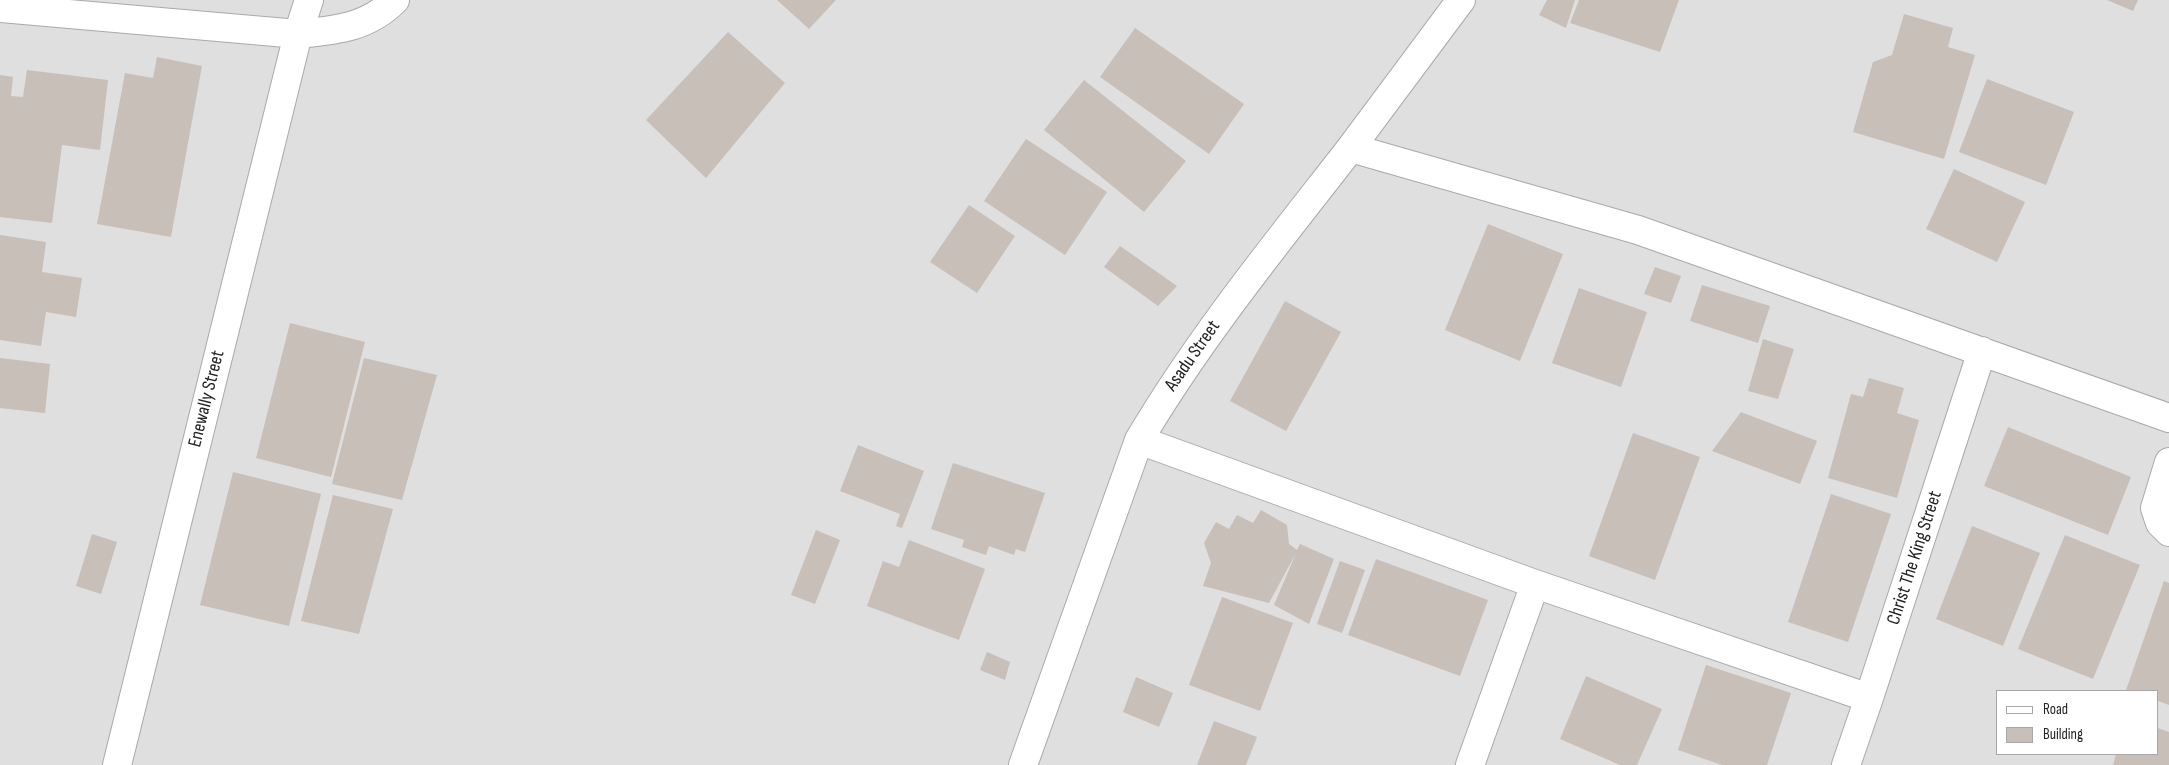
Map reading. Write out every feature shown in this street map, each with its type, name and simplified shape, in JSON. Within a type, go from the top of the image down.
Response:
[{"type":"street","name":"Enewally Street","points":[[117,765],[298,34],[309,0]]},
{"type":"street","points":[[0,8],[298,34],[342,30],[383,13],[395,0]]},
{"type":"street","name":"Asadu Street","points":[[1023,765],[1139,440],[1168,392],[1247,281],[1351,148],[1460,0]]},
{"type":"street","points":[[1351,148],[1638,230],[2169,418]]},
{"type":"street","name":"Christ The King Street","points":[[1851,763],[1870,698],[1982,351]]},
{"type":"street","points":[[1139,440],[1535,584],[1870,698]]},
{"type":"street","points":[[2169,462],[2155,508],[2160,523],[2169,532]]},
{"type":"street","points":[[1470,765],[1535,584]]},
{"type":"shaded area","points":[[0,0],[2169,0],[2169,765],[0,765]]},
{"type":"building","points":[[777,0],[836,0],[809,29]]},
{"type":"building","points":[[1547,0],[1575,0],[1566,28],[1539,15]]},
{"type":"building","points":[[1579,0],[1679,0],[1660,52],[1570,23]]},
{"type":"building","points":[[2107,0],[2138,0],[2133,11]]},
{"type":"building","points":[[1904,14],[1953,28],[1948,47],[1975,55],[1944,159],[1853,132],[1873,62],[1892,55]]},
{"type":"building","points":[[1135,28],[1244,104],[1209,154],[1100,77]]},
{"type":"building","points":[[728,32],[785,83],[706,178],[646,120]]},
{"type":"building","points":[[157,57],[202,66],[171,237],[97,224],[125,73],[153,78]]},
{"type":"building","points":[[27,70],[108,80],[100,150],[62,145],[52,223],[0,217],[0,75],[13,77],[11,96],[23,97]]},
{"type":"building","points":[[1987,79],[2074,112],[2046,185],[1959,152]]},
{"type":"building","points":[[1084,80],[1186,161],[1144,212],[1044,130]]},
{"type":"building","points":[[1026,139],[1107,192],[1065,255],[984,201]]},
{"type":"building","points":[[1954,169],[2025,202],[1997,262],[1926,229]]},
{"type":"building","points":[[969,205],[1015,236],[977,293],[930,262]]},
{"type":"building","points":[[1488,224],[1563,254],[1520,361],[1445,330]]},
{"type":"building","points":[[0,235],[46,242],[42,272],[82,278],[76,317],[46,312],[41,346],[0,340]]},
{"type":"building","points":[[1120,246],[1177,286],[1158,306],[1104,267]]},
{"type":"building","points":[[1655,267],[1681,276],[1671,303],[1644,294]]},
{"type":"building","points":[[1702,285],[1770,306],[1758,343],[1690,321]]},
{"type":"building","points":[[1579,288],[1647,312],[1621,387],[1552,363]]},
{"type":"building","points":[[1285,301],[1341,332],[1286,431],[1230,401]]},
{"type":"building","points":[[290,323],[365,342],[331,477],[256,458]]},
{"type":"building","points":[[1763,339],[1794,349],[1778,399],[1748,391]]},
{"type":"building","points":[[0,358],[50,364],[45,413],[0,408]]},
{"type":"building","points":[[364,358],[437,375],[402,500],[332,484]]},
{"type":"building","points":[[1869,378],[1904,388],[1897,413],[1919,420],[1897,498],[1828,478],[1851,394],[1863,397]]},
{"type":"building","points":[[1741,412],[1817,441],[1800,484],[1712,451]]},
{"type":"building","points":[[2008,427],[2131,477],[2108,535],[1984,486]]},
{"type":"building","points":[[1633,433],[1700,457],[1655,580],[1589,556]]},
{"type":"building","points":[[858,445],[924,471],[902,528],[896,526],[900,514],[840,491]]},
{"type":"building","points":[[953,463],[1045,493],[1025,552],[1016,549],[1014,555],[989,546],[986,555],[962,547],[964,540],[931,529]]},
{"type":"building","points":[[233,472],[321,494],[289,626],[200,605]]},
{"type":"building","points":[[1831,494],[1891,514],[1848,642],[1788,622]]},
{"type":"building","points":[[333,495],[393,509],[359,634],[301,621]]},
{"type":"building","points":[[1261,510],[1287,525],[1289,544],[1297,550],[1300,544],[1334,559],[1309,624],[1274,605],[1296,553],[1269,603],[1203,586],[1211,563],[1204,543],[1216,522],[1229,529],[1237,515],[1253,523]]},
{"type":"building","points":[[1972,526],[2040,553],[2003,646],[1936,619]]},
{"type":"building","points":[[816,530],[840,540],[815,604],[791,595]]},
{"type":"building","points":[[92,534],[117,542],[101,594],[76,586]]},
{"type":"building","points":[[2065,535],[2140,565],[2093,679],[2018,649]]},
{"type":"building","points":[[909,540],[985,569],[959,640],[867,606],[883,561],[899,567]]},
{"type":"building","points":[[1376,559],[1488,600],[1460,676],[1348,635]]},
{"type":"building","points":[[1340,561],[1365,570],[1342,633],[1317,624]]},
{"type":"building","points":[[2164,581],[2169,583],[2169,705],[2159,701],[2159,690],[2126,690]]},
{"type":"building","points":[[1222,597],[1293,623],[1260,711],[1189,685]]},
{"type":"building","points":[[987,652],[1010,662],[1005,680],[980,670]]},
{"type":"building","points":[[1706,665],[1791,693],[1767,765],[1722,765],[1678,750]]},
{"type":"building","points":[[1586,676],[1662,709],[1637,765],[1620,765],[1560,739]]},
{"type":"building","points":[[1136,677],[1173,693],[1159,727],[1123,712]]},
{"type":"building","points":[[1214,721],[1257,737],[1246,765],[1197,765]]},
{"type":"building","points":[[2159,728],[2169,732],[2169,765],[2113,765],[2116,755],[2159,755]]}]
